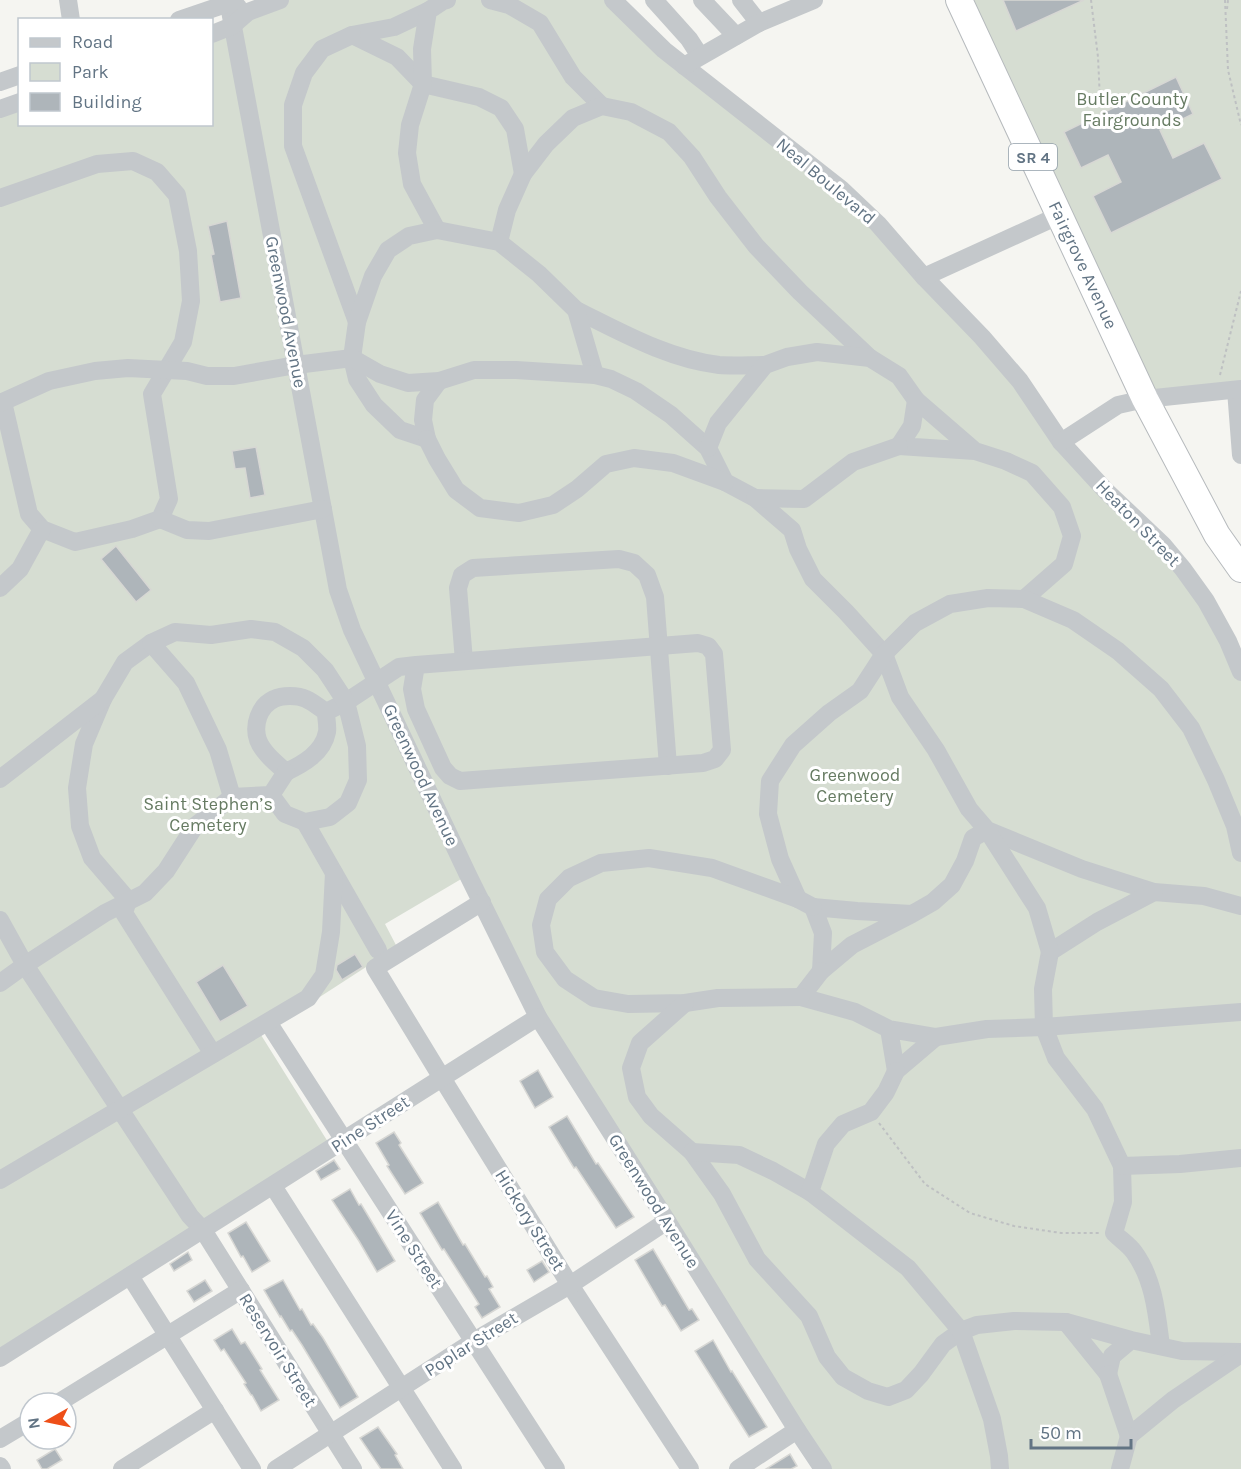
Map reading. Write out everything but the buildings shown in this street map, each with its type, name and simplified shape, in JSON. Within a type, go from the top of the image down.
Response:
[{"type":"highway","name":"Fairgrove Avenue","points":[[959,0],[1145,399]]},
{"type":"highway","name":"SR 4","points":[[1145,399],[1217,535],[1241,569]]},
{"type":"street","points":[[68,0],[71,18]]},
{"type":"street","points":[[213,34],[232,26],[248,12],[280,0]]},
{"type":"street","points":[[357,322],[293,146],[293,105],[304,73],[322,49],[352,35],[394,27],[447,0]]},
{"type":"street","points":[[490,0],[508,4],[540,23],[573,77],[602,106],[631,112],[669,132],[692,157],[718,197],[756,246],[800,292],[870,358],[899,376],[916,400],[975,451]]},
{"type":"street","name":"Neal Boulevard","points":[[613,0],[664,50],[841,189],[878,224],[1020,381],[1061,442]]},
{"type":"street","points":[[654,0],[700,56]]},
{"type":"street","points":[[702,0],[736,36]]},
{"type":"street","points":[[741,0],[759,23]]},
{"type":"street","points":[[684,66],[759,23],[814,0]]},
{"type":"street","points":[[184,18],[228,1],[248,12]]},
{"type":"street","name":"Greenwood Avenue","points":[[228,1],[338,590],[352,630],[538,1017],[823,1469]]},
{"type":"street","points":[[428,11],[422,50],[423,84],[410,125],[407,153],[412,184],[437,230]]},
{"type":"street","points":[[352,35],[397,57],[423,84],[479,97],[501,108],[515,129],[523,174]]},
{"type":"street","points":[[0,82],[18,76]]},
{"type":"street","points":[[0,109],[18,103]]},
{"type":"street","points":[[499,242],[507,210],[523,174],[546,144],[573,118],[602,106]]},
{"type":"street","points":[[0,198],[97,164],[133,161],[157,172],[177,195],[188,251],[191,301],[183,342],[152,394],[169,499],[160,519]]},
{"type":"street","points":[[924,277],[1060,215]]},
{"type":"street","points":[[427,439],[400,430],[374,405],[357,379],[352,358],[357,322],[373,276],[388,250],[409,236],[437,230],[499,242],[539,274],[576,310],[633,338],[684,358],[719,365],[765,365],[787,357],[817,352],[870,358]]},
{"type":"street","points":[[576,310],[595,375]]},
{"type":"street","points":[[323,509],[209,531],[187,530],[160,519],[132,530],[75,542],[42,529],[29,514],[1,402],[49,381],[94,371],[128,368],[187,371],[207,376],[234,376],[352,358],[380,374],[408,383],[439,381],[474,370],[595,375],[611,379],[636,391],[671,415],[708,448],[725,482]]},
{"type":"street","points":[[708,448],[718,423],[765,365]]},
{"type":"street","points":[[439,381],[425,400],[423,420],[427,439],[456,490],[480,508],[519,513],[553,505],[577,489],[606,464],[634,458],[673,463],[725,482],[755,498],[792,530],[798,549],[813,579],[884,654],[900,698],[936,750],[969,809],[987,830],[1036,908],[1050,952],[1043,989],[1044,1027],[1056,1058],[1095,1109],[1122,1167],[1123,1202],[1114,1233],[1134,1253],[1149,1279],[1161,1346]]},
{"type":"street","points":[[1061,442],[1118,405],[1145,399],[1239,390],[1241,454]]},
{"type":"street","points":[[899,446],[912,426],[916,400]]},
{"type":"street","name":"Heaton Street","points":[[1061,442],[1106,491],[1162,545],[1182,569],[1206,601],[1228,641],[1241,672]]},
{"type":"street","points":[[755,498],[804,499],[853,462],[899,446],[975,451],[1006,461],[1032,473],[1062,507],[1072,536],[1064,564],[1024,599]]},
{"type":"street","points":[[0,588],[20,569],[42,529]]},
{"type":"street","points":[[464,661],[458,588],[462,575],[473,568],[619,559],[634,563],[647,575],[655,597],[668,766]]},
{"type":"street","points":[[821,971],[823,933],[780,860],[768,814],[770,781],[793,745],[860,691],[884,654],[915,623],[951,604],[988,598],[1024,599],[1073,620],[1118,651],[1161,689],[1191,728],[1216,780],[1234,826],[1241,853]]},
{"type":"street","points":[[128,900],[93,858],[80,826],[76,788],[84,744],[102,699],[125,662],[151,643],[175,632],[211,635],[250,629],[275,632],[303,648],[325,670],[346,702],[357,746],[358,780],[348,803],[330,817],[305,822],[285,814],[271,795]]},
{"type":"street","points":[[151,643],[186,683],[218,750],[232,797]]},
{"type":"street","points":[[326,712],[346,702],[399,667],[416,664],[698,643],[708,646],[714,654],[722,750],[715,759],[703,763],[460,781],[450,776],[443,768],[416,708],[412,689],[416,664]]},
{"type":"street","points":[[286,772],[269,756],[258,740],[256,724],[261,710],[273,699],[289,696],[306,699],[326,712]]},
{"type":"street","points":[[0,779],[102,699]]},
{"type":"street","points":[[271,795],[286,772],[305,763],[320,749],[327,733],[326,712]]},
{"type":"street","points":[[0,983],[105,913],[145,892],[166,871],[195,826],[232,797],[271,795]]},
{"type":"street","points":[[305,822],[378,950]]},
{"type":"street","points":[[987,830],[1082,869],[1154,892],[1204,896],[1241,906]]},
{"type":"street","points":[[801,997],[821,971],[852,945],[933,902],[952,885],[965,861],[973,838],[987,830]]},
{"type":"street","points":[[912,914],[857,911],[806,903],[712,868],[650,858],[602,863],[569,878],[548,899],[540,925],[545,952],[565,979],[594,998],[628,1004],[685,1003],[718,998],[801,997],[855,1012],[889,1029],[936,1037],[987,1029],[1044,1027],[1241,1012]]},
{"type":"street","points":[[0,1180],[308,998],[324,975],[331,932],[334,873]]},
{"type":"street","points":[[1050,952],[1097,922],[1154,892]]},
{"type":"street","points":[[128,900],[124,913],[213,1054]]},
{"type":"street","name":"Hickory Street","points":[[482,903],[375,968],[570,1285],[690,1469]]},
{"type":"street","name":"Reservoir Street","points":[[0,920],[25,965],[190,1216],[203,1230],[353,1469]]},
{"type":"street","points":[[685,1003],[640,1042],[631,1068],[638,1097],[651,1116],[692,1152],[722,1194],[757,1259],[808,1316],[827,1357],[843,1377],[868,1391],[888,1397],[906,1390],[943,1344],[961,1331],[977,1325],[1014,1321],[1066,1322],[1182,1351],[1241,1353]]},
{"type":"street","name":"Pine Street","points":[[0,1358],[538,1017]]},
{"type":"street","points":[[889,1029],[896,1071]]},
{"type":"street","name":"Vine Street","points":[[273,1030],[556,1469]]},
{"type":"street","points":[[810,1192],[826,1144],[843,1124],[871,1112],[886,1092],[896,1071],[936,1037]]},
{"type":"street","points":[[692,1152],[739,1155],[773,1171],[810,1192],[908,1268],[961,1331],[992,1419],[1000,1469]]},
{"type":"street","points":[[1122,1167],[1241,1158]]},
{"type":"street","points":[[273,1186],[453,1469]]},
{"type":"street","name":"Poplar Street","points":[[276,1469],[474,1341],[570,1285],[668,1221]]},
{"type":"street","points":[[130,1276],[252,1469]]},
{"type":"street","points":[[77,1391],[241,1290]]},
{"type":"street","points":[[1066,1322],[1108,1374],[1129,1436]]},
{"type":"street","points":[[1108,1374],[1112,1356],[1131,1340]]},
{"type":"street","points":[[1119,1469],[1129,1436],[1173,1400],[1241,1353]]},
{"type":"street","points":[[122,1469],[215,1410]]},
{"type":"street","points":[[0,1439],[18,1428]]},
{"type":"street","points":[[738,1469],[797,1430]]},
{"type":"path","points":[[1091,0],[1098,57],[1100,100]]},
{"type":"path","points":[[1227,0],[1228,70],[1241,125]]},
{"type":"path","points":[[1216,392],[1241,291]]},
{"type":"path","points":[[871,1112],[925,1184],[970,1213],[1014,1226],[1061,1233],[1114,1233]]},
{"type":"green space","name":"Greenwood Cemetery","points":[[280,0],[613,0],[841,189],[1163,545],[1241,672],[1241,1469],[823,1469],[538,1017],[468,875],[385,924],[397,947],[261,1035],[328,1142],[0,1348],[0,109],[18,102],[18,126],[213,126],[213,34]]},
{"type":"green space","name":"Butler County Fairgrounds","points":[[959,0],[1241,0],[1241,389],[1145,399]]},
{"type":"park label","name":"Saint Stephen’s Cemetery","points":[[208,814]]}]
